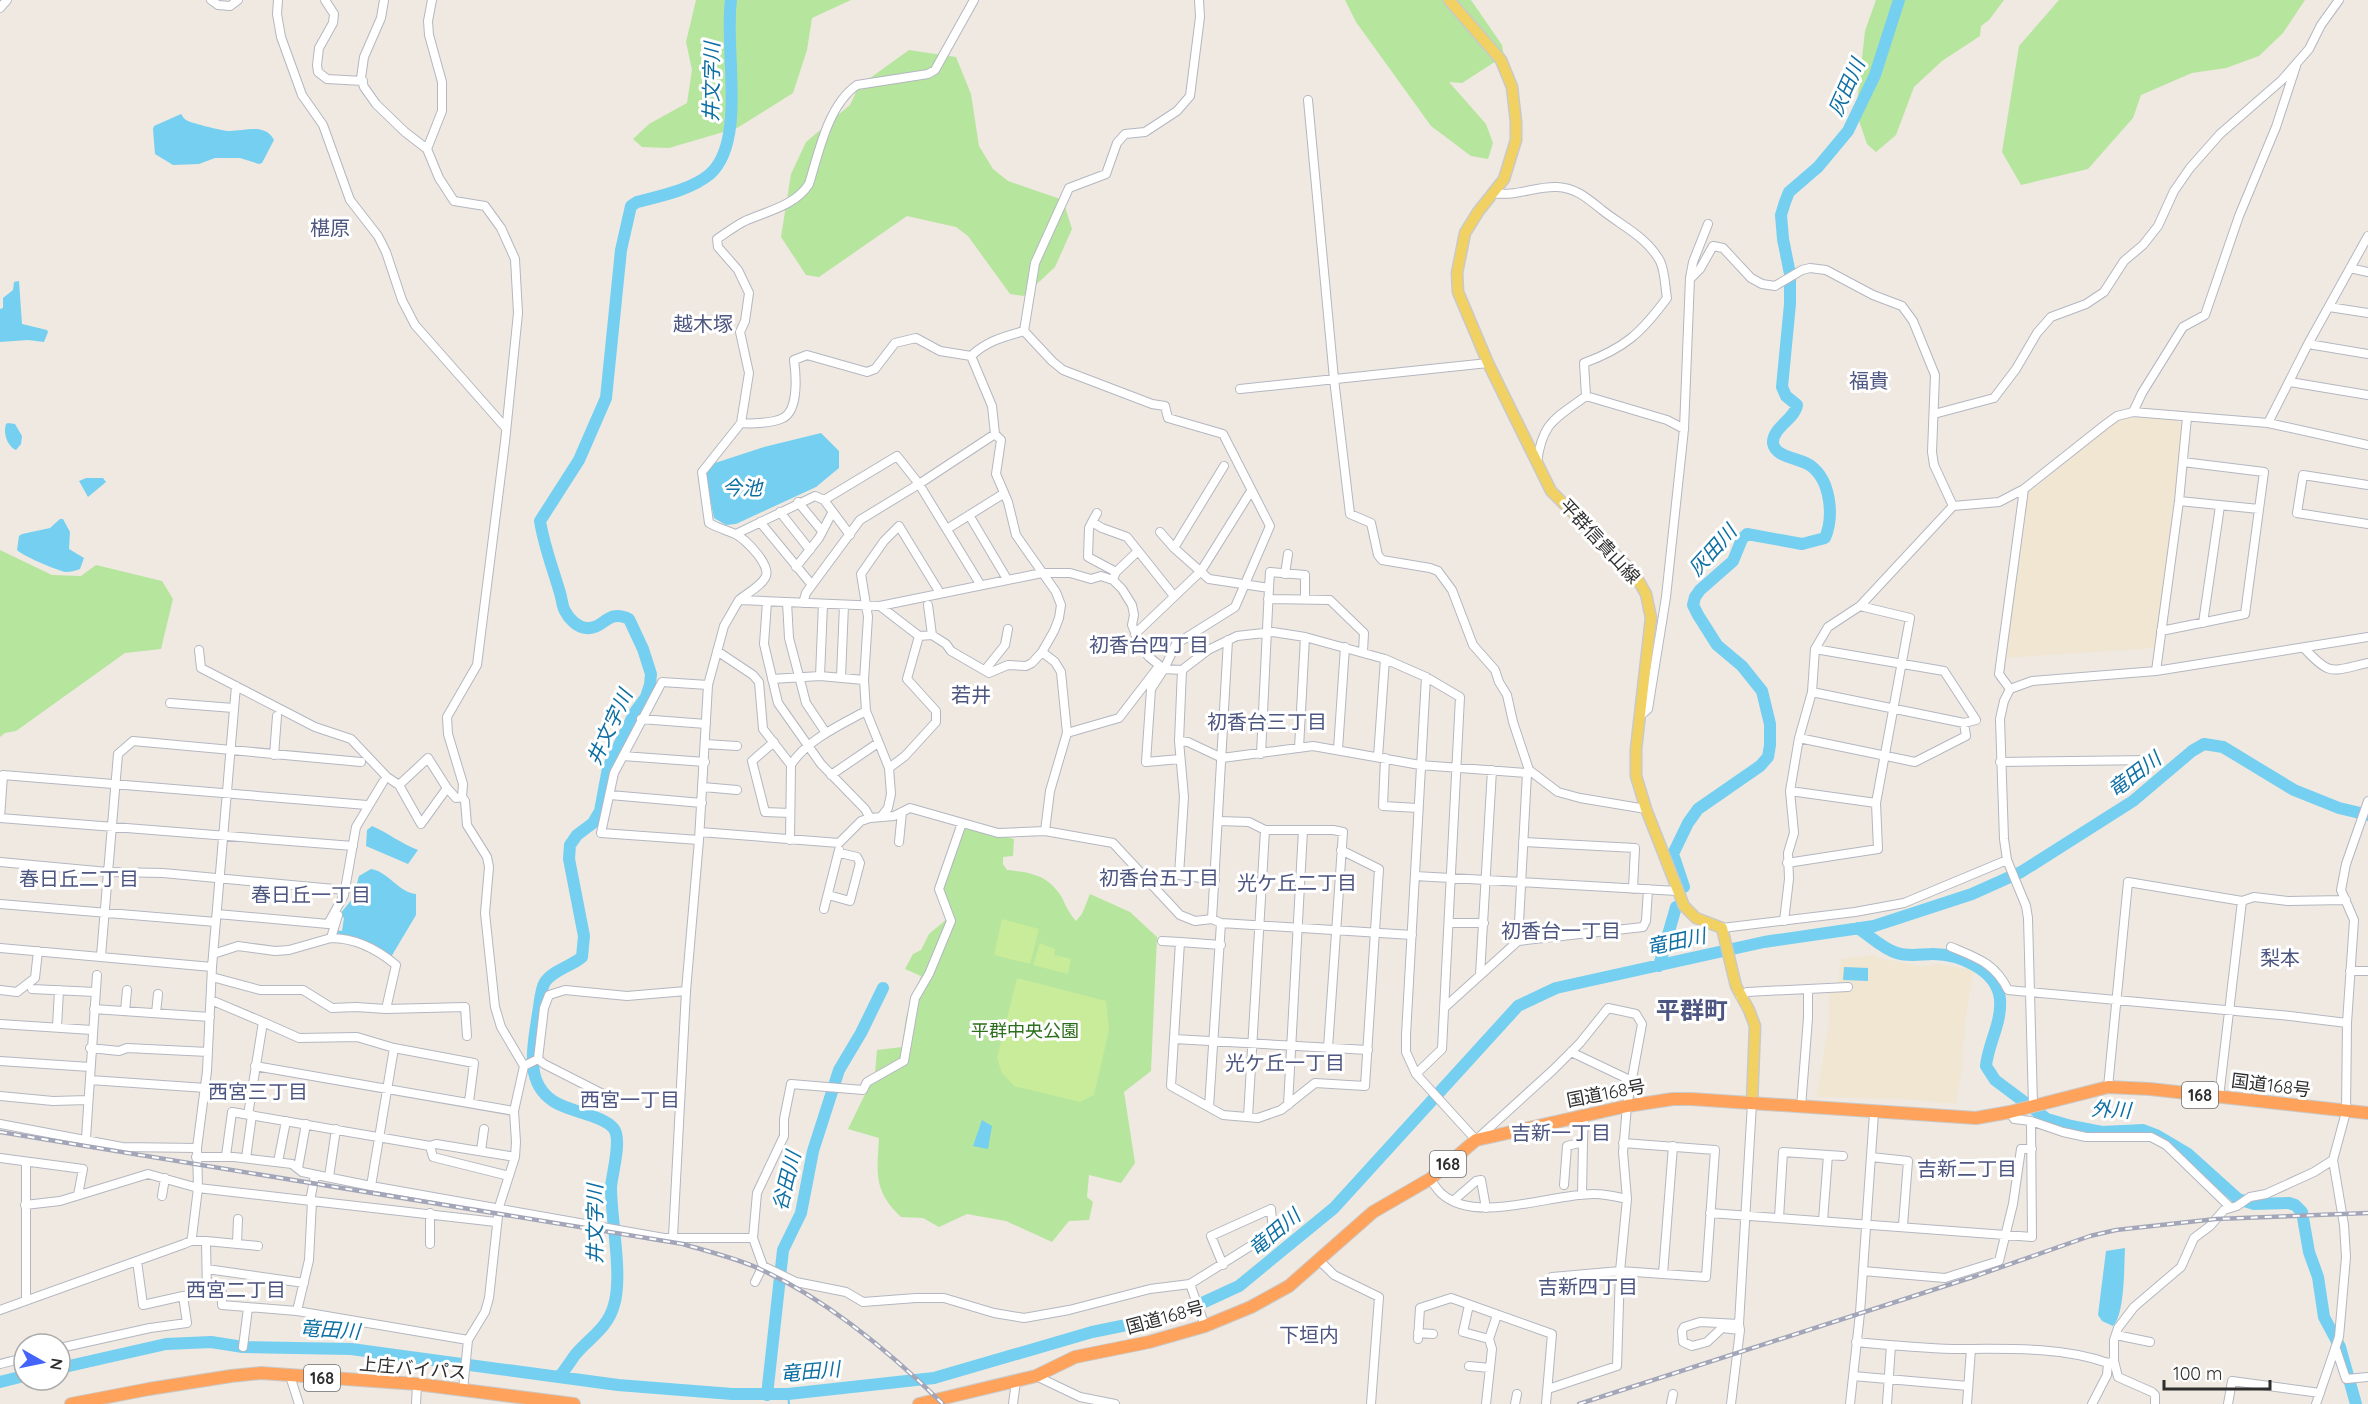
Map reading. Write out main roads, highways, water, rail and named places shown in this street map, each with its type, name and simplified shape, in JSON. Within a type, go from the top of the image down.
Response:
[{"type":"highway","name":"国道168号","points":[[919,1404],[1036,1376],[1075,1357],[1149,1342],[1205,1326],[1251,1307],[1289,1286],[1373,1212],[1431,1179],[1476,1140],[1627,1106],[1673,1099],[1976,1118],[2010,1112],[2108,1087],[2150,1089],[2368,1113]]},
{"type":"highway","name":"上庄バイパス","points":[[71,1404],[231,1376],[261,1373],[463,1387],[520,1400],[574,1404]]},
{"type":"main road","name":"平群信貴山線","points":[[1449,0],[1501,60],[1512,87],[1515,106],[1516,140],[1504,178],[1466,232],[1457,273],[1458,292],[1488,363],[1551,491],[1634,573],[1646,594],[1651,618],[1635,749],[1636,776],[1677,891],[1688,910],[1696,918],[1722,928],[1740,996],[1755,1026],[1752,1103]]},
{"type":"water","points":[[181,114],[188,121],[222,130],[266,131],[274,140],[262,163],[259,164],[240,158],[215,158],[199,164],[173,165],[155,154],[153,129],[154,126]]},
{"type":"water","points":[[19,281],[22,324],[47,330],[44,342],[28,340],[0,342],[0,309],[3,308],[3,298],[13,290],[14,282]]},
{"type":"water","points":[[8,423],[15,424],[22,436],[21,444],[16,450],[6,439],[5,428]]},
{"type":"water","name":"今池","points":[[821,433],[839,451],[839,468],[816,487],[736,524],[726,525],[714,518],[705,475],[712,464],[764,447]]},
{"type":"water","points":[[86,478],[103,478],[106,482],[88,497],[79,481]]},
{"type":"water","points":[[63,519],[70,532],[69,549],[84,558],[80,569],[66,572],[56,569],[17,550],[19,536],[50,528]]},
{"type":"water","points":[[372,826],[418,850],[408,864],[366,846],[367,830]]},
{"type":"water","points":[[371,869],[383,874],[404,890],[416,894],[416,915],[391,957],[335,935],[335,930],[342,931],[344,918],[340,914],[353,898],[359,876]]},
{"type":"water","points":[[1844,967],[1868,968],[1868,981],[1843,980]]},
{"type":"water","points":[[982,1120],[992,1126],[988,1149],[973,1146]]},
{"type":"water","points":[[2125,1248],[2122,1301],[2113,1326],[2102,1321],[2098,1315],[2106,1251]]},
{"type":"waterway","name":"井文字川","points":[[559,1377],[575,1355],[603,1326],[614,1305],[617,1264],[611,1187],[617,1141],[614,1129],[609,1124],[560,1105],[544,1093],[537,1083],[534,1072],[534,1037],[543,985],[553,974],[582,957],[584,936],[569,859],[570,845],[577,835],[593,823],[600,811],[608,768],[635,712],[646,697],[651,674],[643,649],[629,619],[616,616],[597,626],[586,628],[576,624],[569,617],[563,607],[540,521],[579,460],[606,398],[621,250],[631,206],[637,202],[675,192],[702,180],[710,174],[721,159],[728,140],[732,93],[731,0]]},
{"type":"waterway","name":"灰田川","points":[[1684,887],[1673,854],[1688,823],[1698,809],[1760,766],[1768,757],[1770,745],[1770,724],[1762,691],[1742,666],[1717,645],[1693,605],[1695,597],[1733,561],[1742,539],[1747,534],[1802,544],[1825,538],[1828,529],[1829,500],[1827,490],[1818,473],[1807,463],[1778,452],[1773,443],[1776,433],[1792,415],[1797,405],[1786,396],[1782,387],[1790,304],[1790,274],[1781,215],[1789,192],[1818,167],[1848,131],[1875,75],[1899,0]]},
{"type":"waterway","name":"竜田川","points":[[72,1365],[166,1344],[211,1342],[243,1347],[351,1349],[618,1385],[732,1394],[788,1394],[934,1378],[1092,1332],[1176,1315],[1239,1286],[1334,1208],[1518,1006],[1556,988],[1764,942],[1874,926],[1972,894],[2021,872],[2133,801],[2192,751],[2204,744],[2223,747],[2294,790],[2339,808],[2368,815]]},
{"type":"waterway","name":"灰田川","points":[[1659,966],[1676,907]]},
{"type":"waterway","name":"外川","points":[[1858,928],[1897,953],[1954,957],[1975,966],[1992,980],[2000,999],[2000,1008],[1986,1066],[1995,1080],[2047,1119],[2102,1132],[2143,1130],[2188,1154],[2238,1199],[2254,1204],[2289,1203],[2295,1205],[2302,1212],[2309,1252],[2318,1277],[2324,1317],[2340,1347],[2356,1404]]},
{"type":"waterway","name":"谷田川","points":[[767,1395],[783,1250],[801,1213],[813,1151],[839,1070],[861,1033],[883,988]]},
{"type":"waterway","name":"竜田川","points":[[0,1382],[12,1379]]},
{"type":"waterway","points":[[788,1394],[789,1404]]},
{"type":"railway","points":[[0,1132],[683,1244],[743,1262],[786,1282],[811,1297],[858,1330],[943,1404]]},
{"type":"railway","points":[[1579,1404],[1976,1276],[2090,1236],[2116,1230],[2216,1219],[2368,1213]]},
{"type":"district","name":"椹原","points":[[330,227]]},
{"type":"district","name":"越木塚","points":[[703,323]]},
{"type":"district","name":"福貴","points":[[1869,380]]},
{"type":"district","name":"初香台四丁目","points":[[1149,644]]},
{"type":"district","name":"若井","points":[[971,694]]},
{"type":"district","name":"初香台三丁目","points":[[1267,721]]},
{"type":"district","name":"初香台五丁目","points":[[1159,877]]},
{"type":"district","name":"春日丘二丁目","points":[[79,878]]},
{"type":"district","name":"光ケ丘二丁目","points":[[1297,882]]},
{"type":"district","name":"春日丘一丁目","points":[[311,894]]},
{"type":"district","name":"初香台一丁目","points":[[1561,930]]},
{"type":"district","name":"梨本","points":[[2280,957]]},
{"type":"district","name":"平群町","points":[[1692,1010]]},
{"type":"district","name":"光ケ丘一丁目","points":[[1285,1062]]},
{"type":"district","name":"西宮三丁目","points":[[258,1091]]},
{"type":"district","name":"西宮一丁目","points":[[630,1099]]},
{"type":"district","name":"吉新一丁目","points":[[1561,1132]]},
{"type":"district","name":"吉新二丁目","points":[[1967,1168]]},
{"type":"district","name":"吉新四丁目","points":[[1588,1286]]},
{"type":"district","name":"西宮二丁目","points":[[236,1289]]},
{"type":"district","name":"下垣内","points":[[1309,1334]]},
{"type":"park label","name":"平群中央公園","points":[[1025,1030]]}]
